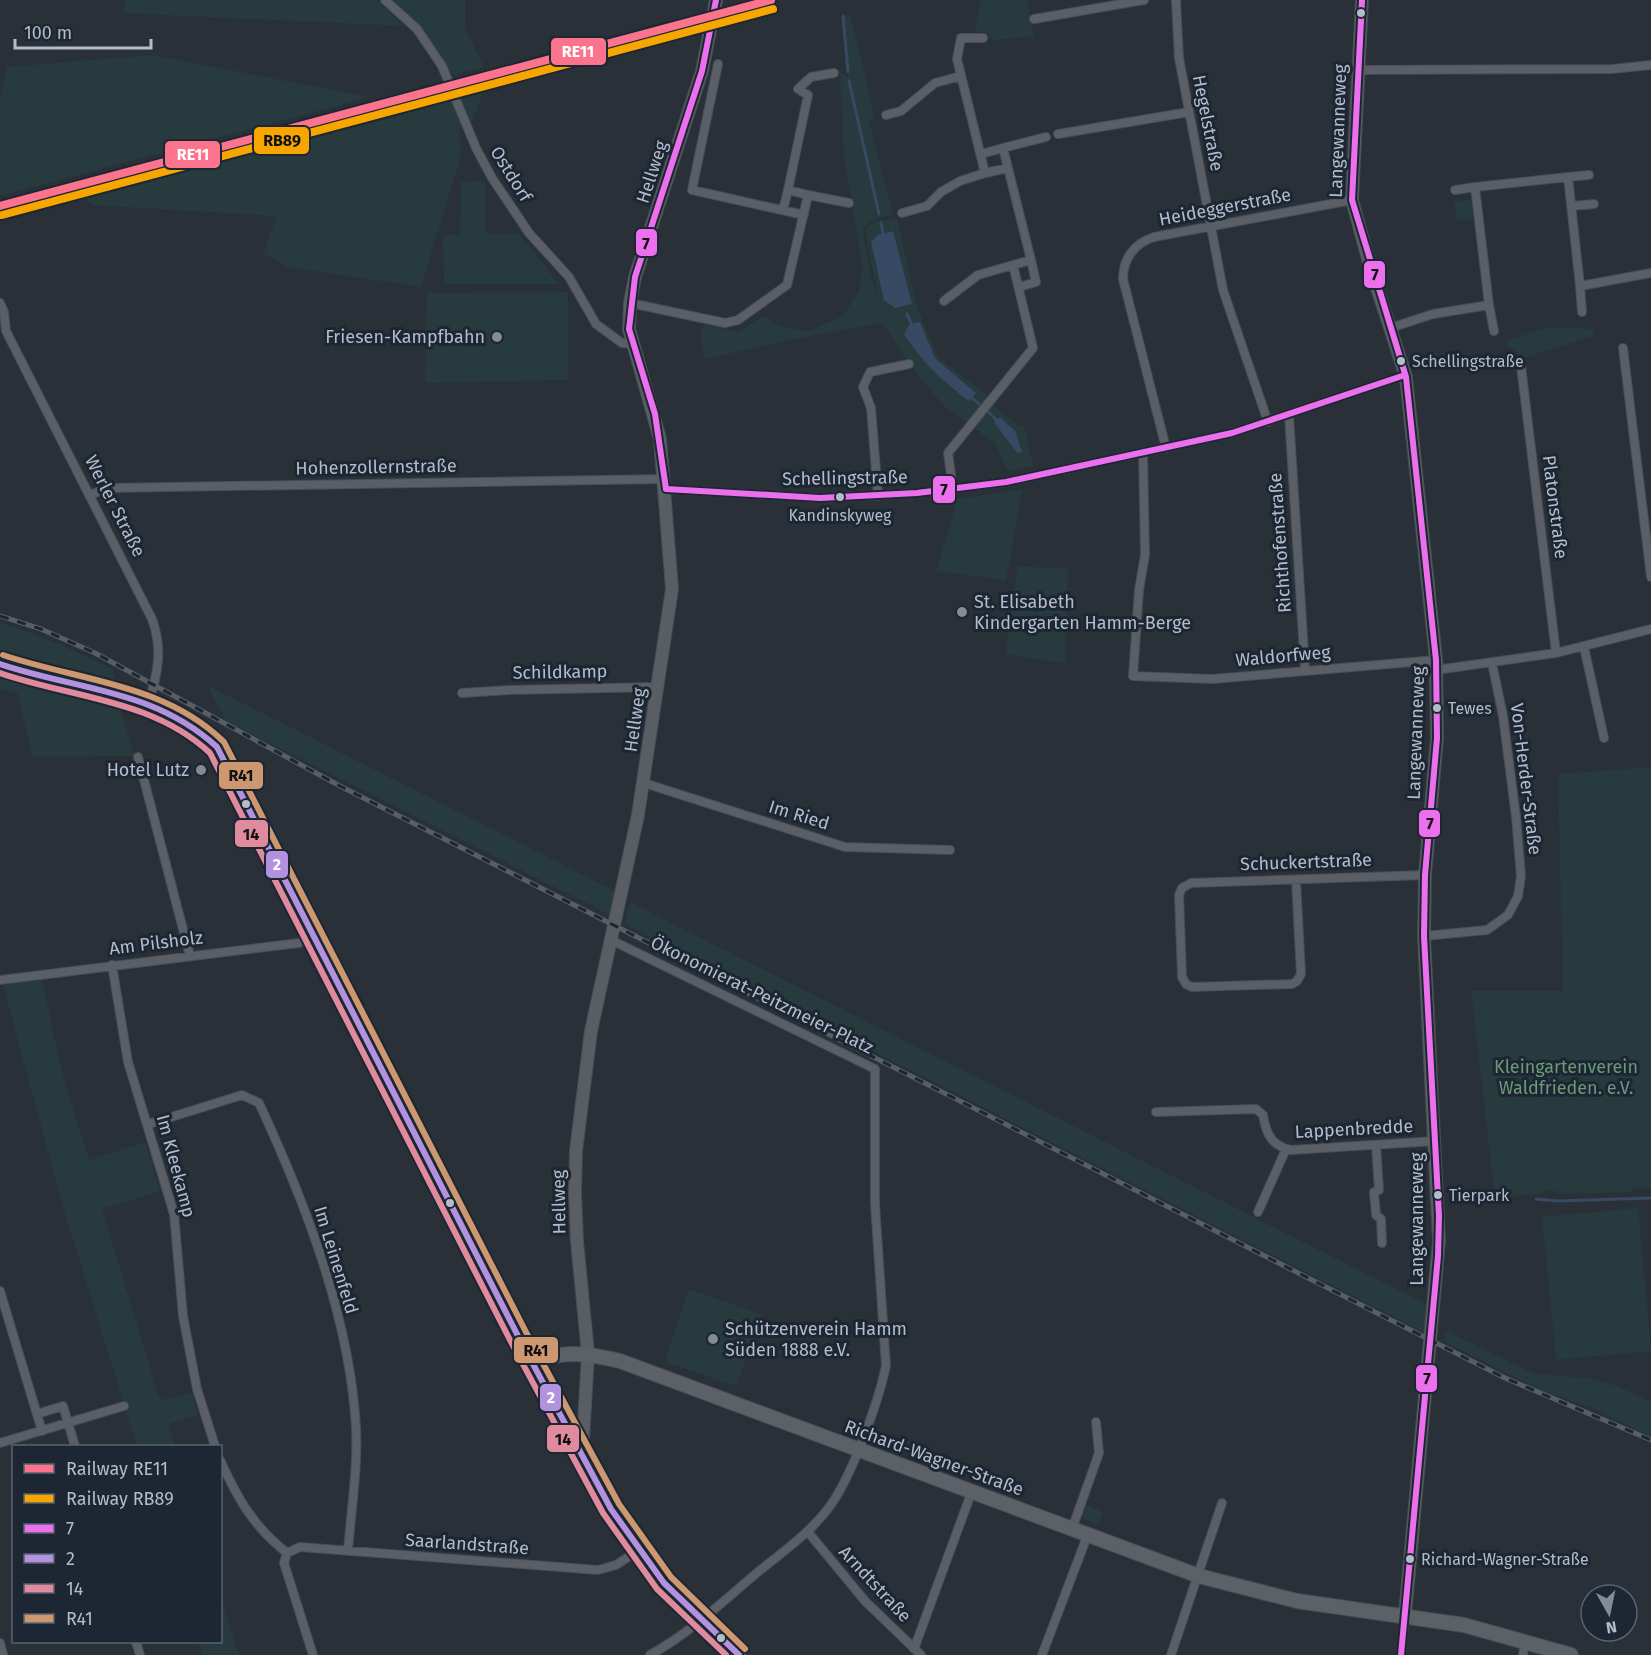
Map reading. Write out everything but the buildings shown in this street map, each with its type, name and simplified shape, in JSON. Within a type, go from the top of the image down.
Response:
[{"type":"main road","points":[[0,664],[52,680],[148,704],[179,716],[202,731],[217,747],[531,1362]]},
{"type":"main road","name":"Richard-Wagner-Straße","points":[[531,1362],[555,1354],[588,1354],[654,1372],[1199,1576],[1297,1601],[1464,1625],[1524,1648],[1571,1655]]},
{"type":"street","name":"Ostdorf","points":[[385,0],[417,29],[442,66],[476,148],[529,233],[569,277],[596,324],[622,343],[633,344]]},
{"type":"street","name":"Hellweg","points":[[582,1457],[588,1354],[575,1204],[576,1151],[591,1031],[644,783],[672,589],[665,484],[655,414],[629,329],[630,303],[635,277],[702,71],[716,0]]},
{"type":"street","points":[[1034,19],[1144,0]]},
{"type":"street","name":"Hegelstraße","points":[[1174,0],[1179,58],[1223,290],[1268,422]]},
{"type":"street","name":"Langewanneweg","points":[[1362,0],[1352,200],[1405,375],[1436,665],[1435,767],[1425,875],[1424,936],[1435,1141],[1438,1256],[1401,1655]]},
{"type":"street","points":[[983,38],[961,38],[957,59],[986,173]]},
{"type":"street","points":[[718,63],[692,190],[804,215]]},
{"type":"street","points":[[1357,70],[1612,69],[1651,66]]},
{"type":"street","points":[[783,210],[808,95],[798,89],[811,77],[834,73]]},
{"type":"street","points":[[886,115],[901,111],[935,83],[961,76]]},
{"type":"street","points":[[1058,134],[1189,112]]},
{"type":"street","points":[[981,154],[1046,137]]},
{"type":"street","points":[[1003,148],[1036,282],[1019,287]]},
{"type":"street","points":[[902,213],[927,206],[941,192],[960,181],[1008,168]]},
{"type":"street","points":[[1455,190],[1589,175]]},
{"type":"street","points":[[1568,177],[1582,312]]},
{"type":"street","points":[[1475,187],[1494,331]]},
{"type":"street","points":[[788,190],[849,203]]},
{"type":"street","points":[[630,303],[725,323],[738,320],[787,285],[808,195]]},
{"type":"street","name":"Heideggerstraße","points":[[1167,448],[1122,279],[1130,252],[1148,239],[1211,225],[1352,200]]},
{"type":"street","points":[[1572,207],[1593,204]]},
{"type":"street","points":[[944,301],[978,275],[1031,260]]},
{"type":"street","points":[[952,489],[948,453],[1033,348],[1013,265]]},
{"type":"street","points":[[1580,286],[1651,273]]},
{"type":"street","name":"Werler Straße","points":[[0,303],[4,312],[3,330],[90,495],[155,629],[159,664],[148,704]]},
{"type":"street","points":[[1390,328],[1433,314],[1489,305]]},
{"type":"street","points":[[1623,348],[1651,577]]},
{"type":"street","points":[[878,496],[871,408],[863,387],[870,372],[909,364]]},
{"type":"street","name":"Platonstraße","points":[[1521,366],[1556,653]]},
{"type":"street","name":"Schellingstraße","points":[[665,484],[820,498],[878,496],[952,489],[1036,477],[1167,448],[1268,422],[1405,375]]},
{"type":"street","name":"Richthofenstraße","points":[[1289,415],[1305,669]]},
{"type":"street","name":"Waldorfweg","points":[[1143,453],[1146,555],[1138,590],[1133,676],[1212,679],[1305,669],[1492,663],[1556,653],[1651,629]]},
{"type":"street","name":"Hohenzollernstraße","points":[[90,495],[108,488],[665,484]]},
{"type":"street","points":[[1584,647],[1604,738]]},
{"type":"street","name":"Von-Herder-Straße","points":[[1424,936],[1487,930],[1508,915],[1518,896],[1521,876],[1516,817],[1503,716],[1492,663]]},
{"type":"street","name":"Schildkamp","points":[[462,693],[658,687]]},
{"type":"street","points":[[138,758],[190,956]]},
{"type":"street","name":"Im Ried","points":[[644,783],[846,847],[950,850]]},
{"type":"street","name":"Schuckertstraße","points":[[1296,880],[1301,974],[1297,981],[1292,984],[1192,987],[1185,984],[1182,977],[1179,895],[1188,884],[1425,875]]},
{"type":"street","name":"Am Pilsholz","points":[[0,980],[298,943],[314,935]]},
{"type":"street","name":"Ökonomierat-Peitzmeier-Platz","points":[[611,940],[875,1069],[878,1240],[886,1366],[883,1383],[858,1449]]},
{"type":"street","name":"Im Kleekamp","points":[[112,965],[128,1062],[174,1214],[183,1316],[197,1389],[215,1445]]},
{"type":"street","name":"Im Leinenfeld","points":[[148,1125],[242,1095],[259,1103],[304,1210],[322,1263],[345,1354],[356,1437],[348,1551]]},
{"type":"street","name":"Lappenbredde","points":[[1156,1112],[1256,1109],[1263,1114],[1267,1134],[1275,1144],[1286,1149],[1435,1141]]},
{"type":"street","points":[[1376,1145],[1379,1190],[1374,1192],[1376,1215],[1381,1219],[1382,1243]]},
{"type":"street","points":[[1258,1212],[1286,1149]]},
{"type":"street","points":[[0,1291],[1,1302],[42,1431]]},
{"type":"street","points":[[531,1362],[611,1509],[639,1550],[664,1583],[739,1655]]},
{"type":"street","points":[[37,1414],[63,1406],[75,1445]]},
{"type":"street","points":[[0,1443],[124,1406]]},
{"type":"street","points":[[1072,1529],[1099,1453],[1096,1422]]},
{"type":"street","points":[[650,1655],[701,1621],[808,1532],[840,1491],[858,1449]]},
{"type":"street","points":[[222,1464],[241,1503],[263,1534],[287,1553],[284,1563],[313,1655]]},
{"type":"street","points":[[918,1652],[972,1491]]},
{"type":"street","points":[[1171,1655],[1222,1503]]},
{"type":"street","name":"Arndtstraße","points":[[808,1532],[865,1601],[918,1652]]},
{"type":"street","points":[[1042,1655],[1088,1534]]},
{"type":"street","name":"Saarlandstraße","points":[[287,1553],[300,1547],[598,1570],[616,1565],[639,1550]]},
{"type":"street","points":[[0,1643],[3,1655]]},
{"type":"green space","points":[[126,0],[377,0],[404,26],[123,13]]},
{"type":"green space","points":[[390,0],[465,0],[465,28],[484,67],[453,75],[415,23]]},
{"type":"green space","points":[[981,0],[1027,0],[1034,36],[993,40],[975,30]]},
{"type":"green space","points":[[850,14],[875,118],[869,121],[893,214],[872,221],[863,231],[870,275],[878,297],[865,231],[875,222],[897,219],[917,307],[938,357],[991,398],[989,402],[1019,426],[1024,425],[1033,466],[1007,471],[996,444],[943,405],[909,364],[883,323],[799,338],[705,359],[701,335],[704,324],[738,332],[764,316],[780,326],[808,331],[843,316],[859,291],[863,269],[844,154],[840,73],[848,76],[843,16]]},
{"type":"green space","points":[[152,55],[370,97],[0,196],[0,99],[7,67]]},
{"type":"green space","points":[[486,84],[471,124],[459,128],[461,155],[421,287],[288,267],[263,253],[277,216],[91,205],[81,191],[449,92],[459,93]]},
{"type":"green space","points":[[485,181],[486,234],[519,234],[559,284],[444,284],[443,235],[460,235],[461,182]]},
{"type":"green space","points":[[1472,199],[1474,216],[1471,220],[1457,221],[1454,202]]},
{"type":"green space","name":"Friesen-Kampfbahn","points":[[568,292],[568,380],[425,383],[426,293]]},
{"type":"green space","points":[[1548,327],[1593,329],[1594,336],[1523,358],[1504,342]]},
{"type":"green space","points":[[1022,489],[1006,580],[936,571],[958,499]]},
{"type":"green space","points":[[1018,566],[1068,569],[1065,663],[1005,654]]},
{"type":"green space","points":[[0,622],[47,639],[112,668],[122,716],[135,756],[33,757],[18,694],[0,689]]},
{"type":"green space","points":[[207,685],[619,893],[612,916],[226,721]]},
{"type":"green space","name":"Kleingartenverein Waldfrieden. e.V.","points":[[1651,767],[1651,1189],[1636,1187],[1629,1192],[1564,1194],[1548,1189],[1540,1194],[1495,1197],[1471,991],[1563,991],[1558,774]]},
{"type":"green space","points":[[630,902],[1430,1306],[1427,1334],[625,924]]},
{"type":"green space","points":[[42,980],[61,1069],[89,1160],[145,1142],[160,1191],[102,1209],[158,1394],[163,1400],[192,1393],[198,1415],[169,1424],[175,1445],[137,1445],[63,1207],[3,985]]},
{"type":"green space","points":[[1638,1208],[1651,1351],[1556,1360],[1542,1217]]},
{"type":"green space","name":"Schützenverein Hamm Süden 1888 e.V.","points":[[689,1289],[763,1315],[736,1386],[665,1362]]},
{"type":"green space","points":[[1445,1330],[1534,1374],[1589,1378],[1617,1386],[1651,1402],[1651,1437],[1597,1410],[1543,1391],[1445,1342]]},
{"type":"green space","points":[[1086,1505],[1103,1512],[1098,1524],[1085,1520],[1082,1515]]},
{"type":"green space","points":[[222,1602],[239,1655],[202,1655],[198,1643],[222,1643]]},
{"type":"water","points":[[893,231],[912,304],[895,308],[884,300],[871,242],[878,235]]},
{"type":"water","points":[[920,322],[935,358],[976,393],[969,401],[933,370],[904,334],[909,325]]},
{"type":"water","points":[[1000,417],[1015,431],[1022,452],[1017,453],[994,422]]},
{"type":"waterway","points":[[843,16],[848,72]]},
{"type":"waterway","points":[[849,81],[879,214]]},
{"type":"waterway","points":[[881,223],[883,234]]},
{"type":"waterway","points":[[907,314],[912,325]]},
{"type":"waterway","points":[[972,398],[981,406]]},
{"type":"waterway","points":[[987,411],[997,420]]},
{"type":"waterway","points":[[1536,1199],[1558,1201],[1651,1198]]},
{"type":"railway","points":[[0,616],[41,629],[95,653],[340,786],[1505,1378],[1651,1440]]},
{"type":"rail line","name":"RE11","points":[[0,206],[771,0]]},
{"type":"rail line","name":"RB89","points":[[2,215],[773,9]]},
{"type":"transit line","name":"7","points":[[666,489],[655,414],[629,329],[635,277],[702,71],[716,0]]},
{"type":"transit line","name":"7","points":[[1362,0],[1352,200],[1406,377],[1436,660],[1437,738],[1425,875],[1424,936],[1439,1216],[1438,1256],[1401,1655]]},
{"type":"transit line","name":"7","points":[[666,489],[820,498],[917,493],[1006,482],[1232,433],[1405,375]]},
{"type":"transit line","name":"R41","points":[[3,655],[148,695],[200,722],[224,742],[527,1334],[619,1504],[671,1577],[745,1649]]},
{"type":"transit line","name":"2","points":[[0,664],[141,702],[193,728],[217,747],[519,1338],[611,1509],[664,1583],[739,1655]]},
{"type":"transit line","name":"14","points":[[0,673],[137,711],[163,721],[187,735],[210,753],[511,1342],[603,1513],[657,1589],[726,1655]]},
{"type":"place","name":"Friesen-Kampfbahn","points":[[497,337]]},
{"type":"place","name":"Schellingstraße","points":[[1401,361]]},
{"type":"place","name":"Kandinskyweg","points":[[840,497]]},
{"type":"place","name":"St. Elisabeth Kindergarten Hamm-Berge","points":[[962,612]]},
{"type":"place","name":"Tewes","points":[[1437,708]]},
{"type":"place","name":"Hotel Lutz","points":[[201,770]]},
{"type":"place","name":"Tierpark","points":[[1438,1195]]},
{"type":"place","name":"Schützenverein Hamm Süden 1888 e.V.","points":[[713,1339]]},
{"type":"place","name":"Richard-Wagner-Straße","points":[[1410,1559]]}]
